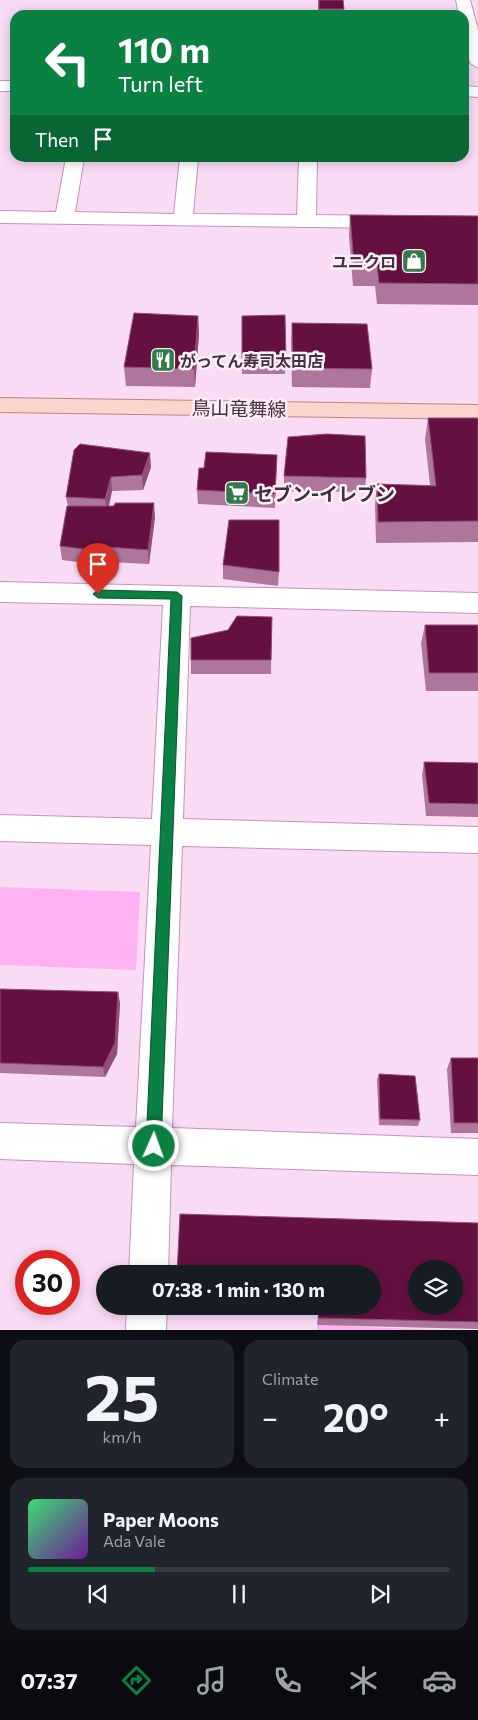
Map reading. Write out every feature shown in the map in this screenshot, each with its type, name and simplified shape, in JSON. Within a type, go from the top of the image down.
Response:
[{"type":"main road","name":"鳥山竜舞線","points":[[0,405],[478,412]]},
{"type":"street","points":[[469,22],[478,63]]},
{"type":"street","points":[[64,218],[74,162]]},
{"type":"street","points":[[183,220],[189,162]]},
{"type":"street","points":[[306,221],[308,162]]},
{"type":"street","points":[[0,217],[402,222]]},
{"type":"street","points":[[0,592],[478,603]]},
{"type":"street","points":[[148,1265],[177,596]]},
{"type":"street","points":[[0,828],[478,840]]},
{"type":"street","points":[[0,1141],[478,1157]]},
{"type":"street","points":[[146,1330],[147,1315]]},
{"type":"shaded area","points":[[0,887],[140,892],[136,970],[0,965]]},
{"type":"shaded area","points":[[317,1325],[439,1330],[317,1330]]},
{"type":"building","points":[[319,0],[343,0],[344,9],[319,9]]},
{"type":"building","name":"ユニクロ","points":[[350,215],[478,216],[478,284],[379,283],[377,265],[354,265]]},
{"type":"building","name":"がってん寿司太田店","points":[[134,313],[198,316],[194,369],[124,367]]},
{"type":"building","points":[[285,315],[286,360],[242,360],[242,316]]},
{"type":"building","points":[[292,323],[367,324],[372,369],[293,368]]},
{"type":"building","points":[[428,418],[478,418],[478,521],[378,522],[377,484],[436,486]]},
{"type":"building","points":[[327,434],[365,436],[366,478],[284,476],[288,437]]},
{"type":"building","points":[[80,444],[150,453],[142,475],[111,477],[105,499],[66,497],[74,450]]},
{"type":"building","name":"セブン-イレブン","points":[[206,452],[277,455],[275,494],[197,490],[199,468],[204,468]]},
{"type":"building","points":[[115,503],[154,503],[148,550],[107,547],[106,552],[60,546],[67,506],[114,506]]},
{"type":"building","points":[[229,520],[279,520],[279,572],[223,565]]},
{"type":"building","points":[[237,616],[272,617],[271,660],[191,660],[191,638],[228,630]]},
{"type":"building","points":[[425,625],[478,625],[478,673],[429,673]]},
{"type":"building","points":[[424,762],[478,763],[478,804],[429,803]]},
{"type":"building","points":[[0,989],[118,992],[115,1043],[103,1067],[0,1063]]},
{"type":"building","points":[[451,1058],[478,1058],[478,1123],[454,1123]]},
{"type":"building","points":[[379,1074],[415,1076],[420,1120],[380,1119]]},
{"type":"building","points":[[180,1214],[478,1223],[478,1322],[318,1318],[318,1315],[381,1315],[381,1265],[177,1265]]},
{"type":"place","name":"ユニクロ","points":[[414,261]]},
{"type":"place","name":"がってん寿司太田店","points":[[163,360]]},
{"type":"place","name":"セブン-イレブン","points":[[237,493]]},
{"type":"route","points":[[98,594],[177,596],[154,1146]]}]
